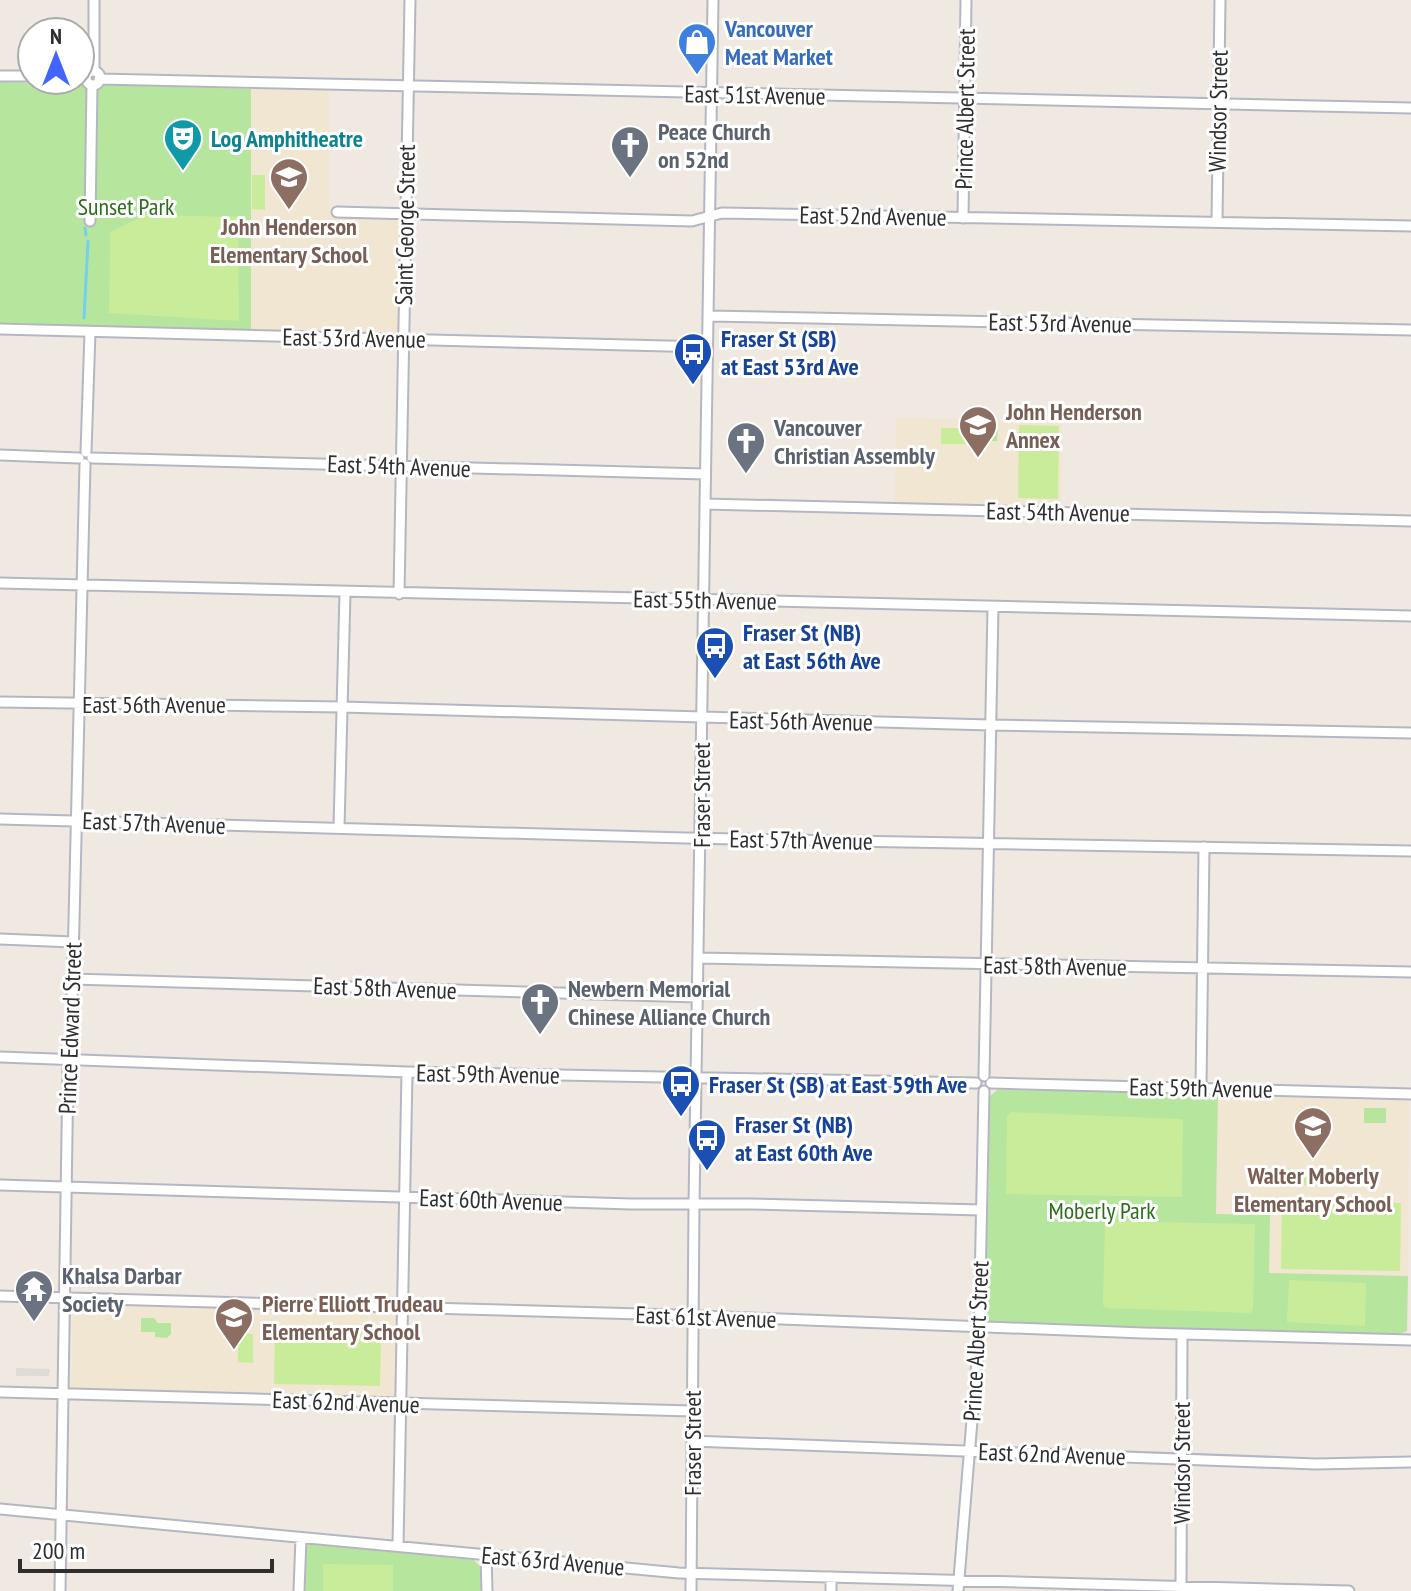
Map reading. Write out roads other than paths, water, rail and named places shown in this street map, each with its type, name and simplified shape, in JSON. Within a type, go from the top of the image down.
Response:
[{"type":"street","name":"Saint George Street","points":[[399,594],[410,0]]},
{"type":"street","name":"Fraser Street","points":[[691,1591],[713,0]]},
{"type":"street","name":"Prince Albert Street","points":[[963,218],[966,0]]},
{"type":"street","name":"Windsor Street","points":[[1217,222],[1220,0]]},
{"type":"street","name":"East 51st Avenue","points":[[96,78],[1411,108]]},
{"type":"street","points":[[90,96],[90,221]]},
{"type":"street","name":"East 52nd Avenue","points":[[337,212],[692,221],[725,213],[1411,226]]},
{"type":"street","name":"East 53rd Avenue","points":[[708,316],[1411,330]]},
{"type":"street","name":"East 53rd Avenue","points":[[0,329],[707,347]]},
{"type":"street","name":"Prince Edward Street","points":[[60,1591],[69,1060],[90,332]]},
{"type":"street","name":"East 54th Avenue","points":[[0,455],[705,474]]},
{"type":"street","name":"East 54th Avenue","points":[[705,504],[1411,521]]},
{"type":"street","name":"East 55th Avenue","points":[[0,583],[1411,616]]},
{"type":"street","points":[[339,828],[345,593]]},
{"type":"street","name":"Prince Albert Street","points":[[958,1586],[979,1327],[993,607]]},
{"type":"street","name":"East 56th Avenue","points":[[0,702],[342,707],[1411,733]]},
{"type":"street","name":"East 57th Avenue","points":[[0,819],[701,838],[1411,851]]},
{"type":"street","points":[[1201,1087],[1204,847]]},
{"type":"street","points":[[0,939],[73,942]]},
{"type":"street","name":"East 58th Avenue","points":[[699,958],[1411,972]]},
{"type":"street","name":"East 58th Avenue","points":[[72,979],[698,997]]},
{"type":"street","name":"East 59th Avenue","points":[[0,1057],[407,1072],[712,1076],[1411,1094]]},
{"type":"street","points":[[398,1546],[407,1072]]},
{"type":"street","name":"East 60th Avenue","points":[[0,1185],[981,1210]]},
{"type":"street","name":"East 61st Avenue","points":[[0,1296],[1411,1340]]},
{"type":"street","name":"Windsor Street","points":[[1181,1589],[1182,1334]]},
{"type":"street","name":"East 62nd Avenue","points":[[0,1392],[692,1411]]},
{"type":"street","name":"East 62nd Avenue","points":[[692,1441],[1316,1464],[1411,1462]]},
{"type":"street","name":"East 63rd Avenue","points":[[0,1509],[692,1574],[831,1577],[958,1586],[1349,1591]]},
{"type":"street","points":[[299,1591],[301,1538]]},
{"type":"street","points":[[486,1555],[487,1591]]},
{"type":"street","points":[[831,1577],[831,1591]]},
{"type":"waterway","points":[[85,228],[86,235]]},
{"type":"waterway","points":[[84,318],[88,241]]},
{"type":"place","name":"Vancouver Meat Market","points":[[697,76]]},
{"type":"place","name":"Log Amphitheatre","points":[[183,172]]},
{"type":"place","name":"Peace Church on 52nd","points":[[630,179]]},
{"type":"place","name":"John Henderson Elementary School","points":[[289,211]]},
{"type":"place","name":"Fraser St (SB) at East 53rd Ave","points":[[693,386]]},
{"type":"place","name":"John Henderson Annex","points":[[978,459]]},
{"type":"place","name":"Vancouver Christian Assembly","points":[[746,475]]},
{"type":"place","name":"Fraser St (NB) at East 56th Ave","points":[[715,680]]},
{"type":"place","name":"Newbern Memorial Chinese Alliance Church","points":[[540,1036]]},
{"type":"place","name":"Fraser St (SB) at East 59th Ave","points":[[681,1118]]},
{"type":"place","name":"Walter Moberly Elementary School","points":[[1313,1160]]},
{"type":"place","name":"Fraser St (NB) at East 60th Ave","points":[[707,1172]]},
{"type":"place","name":"Khalsa Darbar Society","points":[[34,1323]]},
{"type":"place","name":"Pierre Elliott Trudeau Elementary School","points":[[234,1351]]},
{"type":"park label","name":"Sunset Park","points":[[126,206]]},
{"type":"park label","name":"Moberly Park","points":[[1102,1210]]}]
